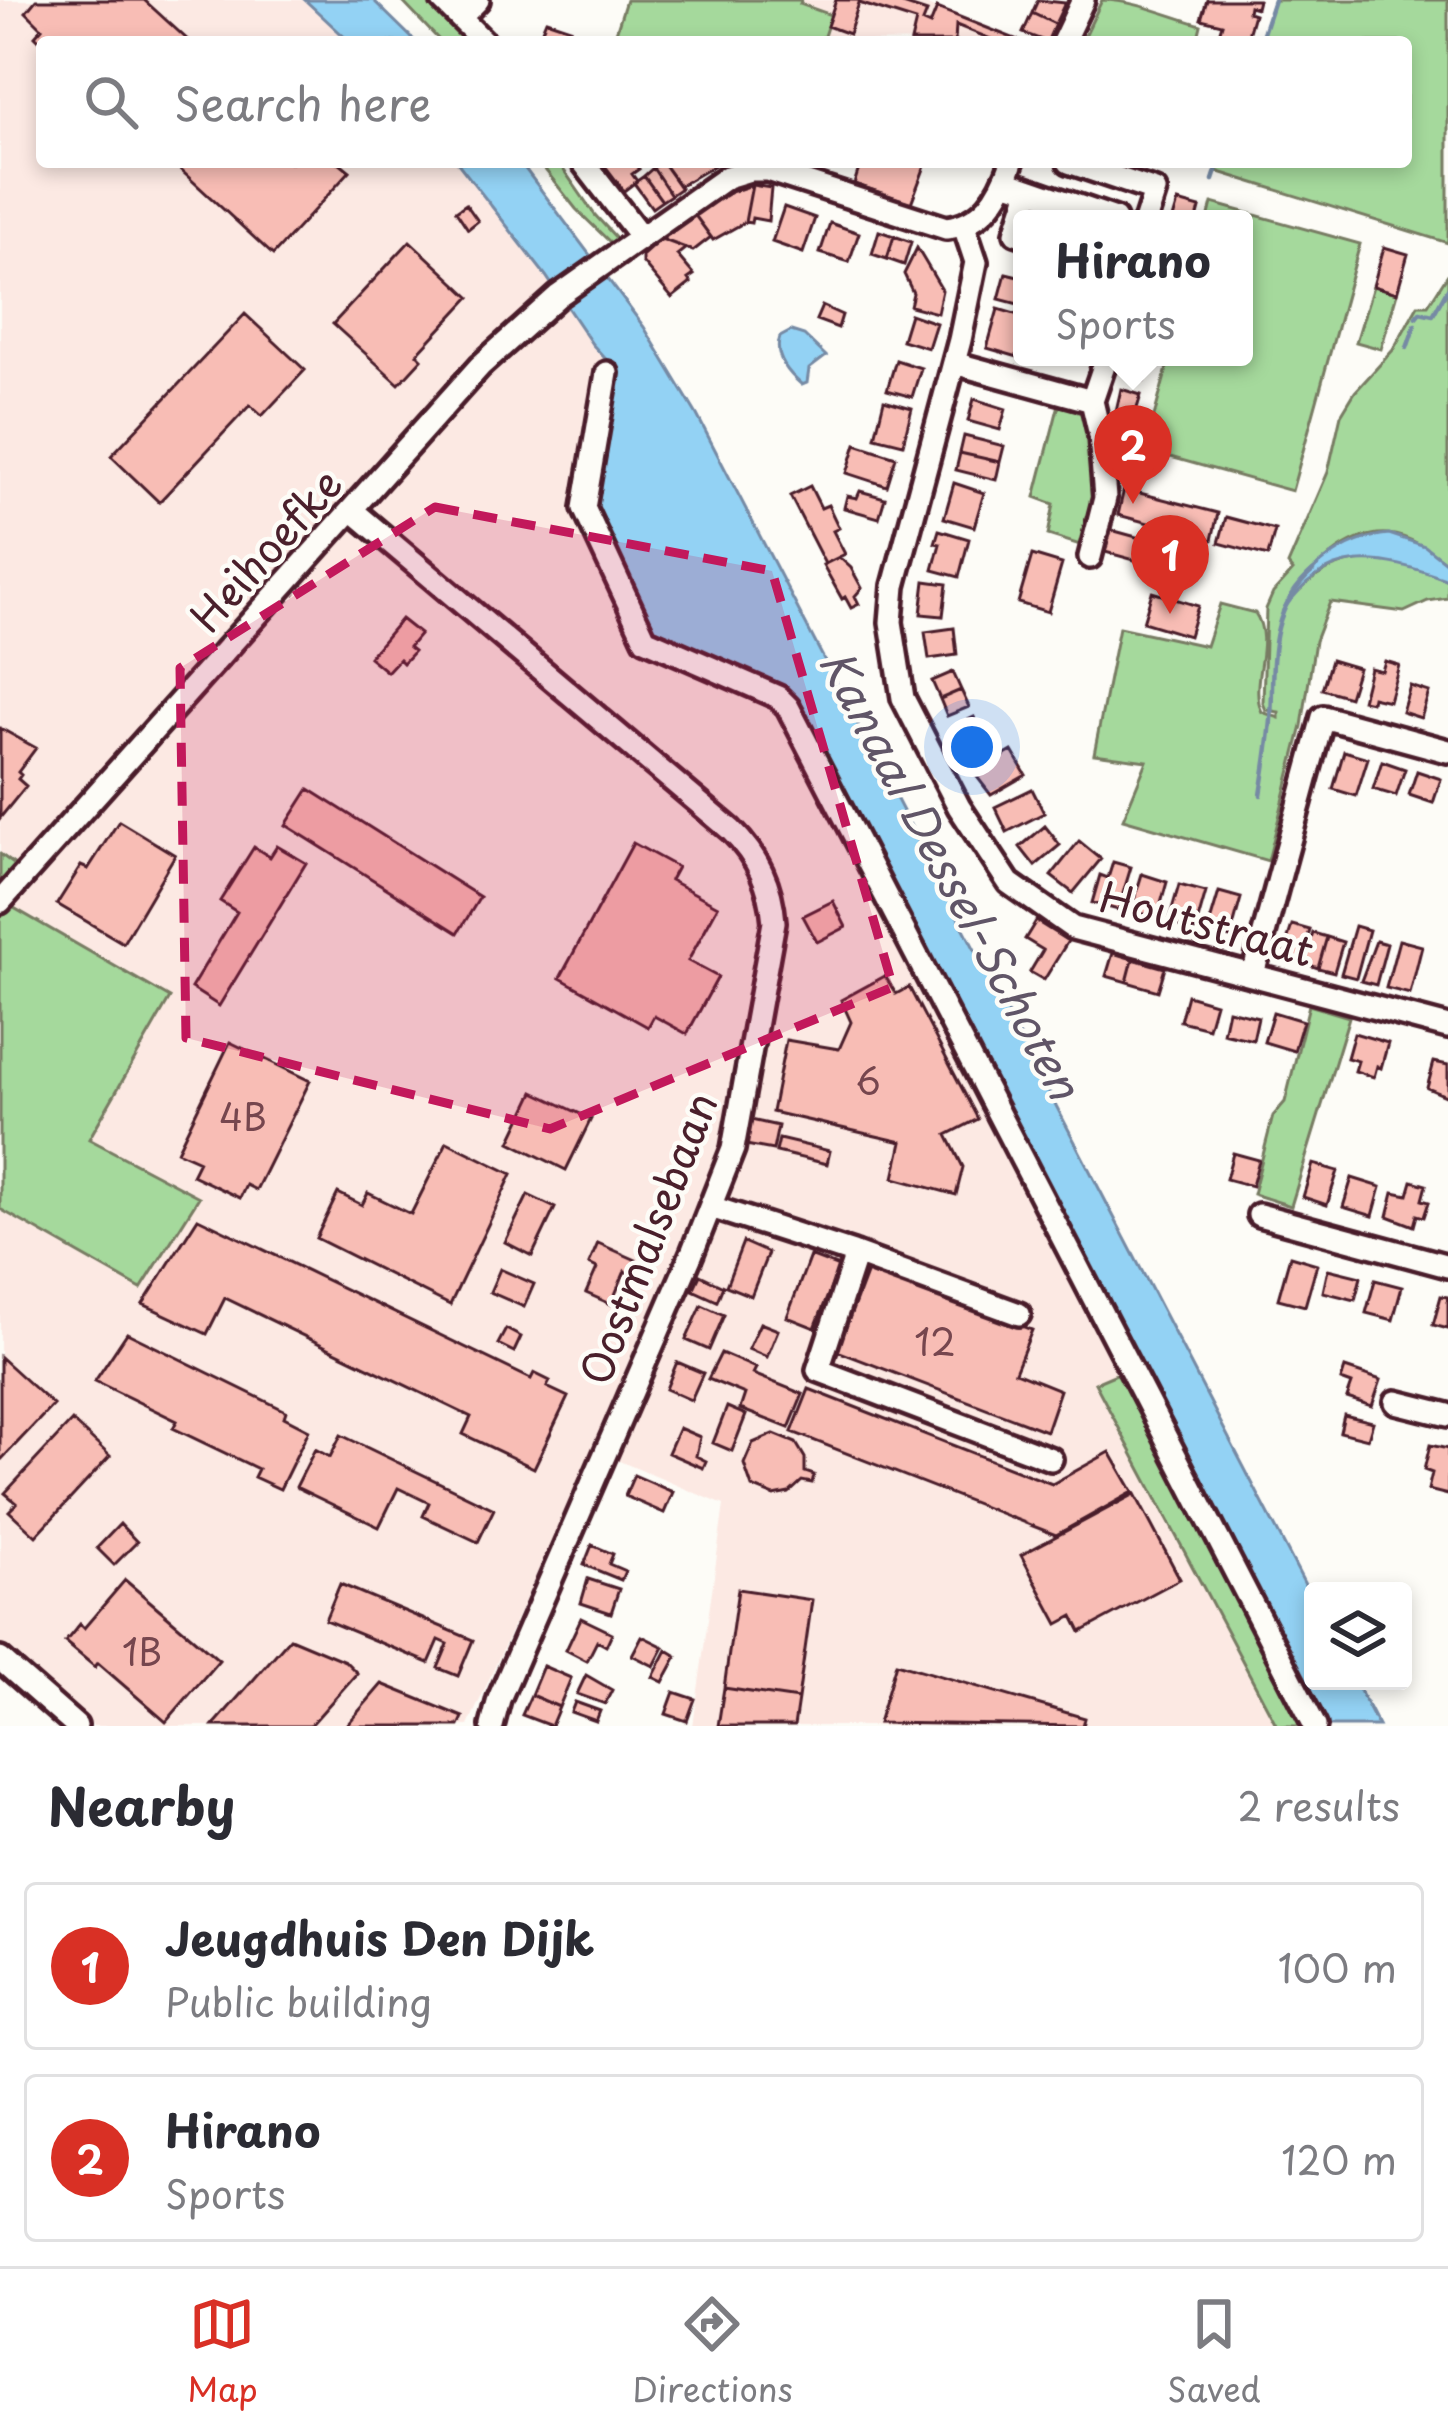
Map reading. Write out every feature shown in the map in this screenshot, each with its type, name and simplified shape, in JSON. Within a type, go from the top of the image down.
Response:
[{"type":"street","points":[[442,0],[478,36]]},
{"type":"street","points":[[460,18],[478,0]]},
{"type":"street","points":[[1066,36],[1083,0]]},
{"type":"street","points":[[588,168],[641,237]]},
{"type":"street","points":[[1087,168],[1155,191],[1149,210]]},
{"type":"street","name":"Heihoefke","points":[[0,902],[480,367],[558,296],[603,263],[727,177],[751,170],[784,175],[922,222],[946,228],[964,226]]},
{"type":"street","points":[[964,226],[981,215],[1008,171],[1030,190],[1089,210]]},
{"type":"street","points":[[1023,210],[1030,190]]},
{"type":"street","name":"Houtstraat","points":[[964,226],[976,262],[894,586],[891,622],[903,698],[958,807],[1009,883],[1073,928],[1448,1028]]},
{"type":"street","points":[[954,362],[1092,401]]},
{"type":"street","points":[[1090,557],[1105,498],[1092,401],[1103,366]]},
{"type":"street","points":[[607,373],[584,508],[645,639],[778,697],[788,707],[1315,1726]]},
{"type":"street","name":"Oostmalsebaan","points":[[352,510],[731,830],[764,875],[771,895],[774,922],[733,1149],[492,1726]]},
{"type":"street","points":[[1253,974],[1323,717],[1448,751]]},
{"type":"street","points":[[711,1207],[1019,1314]]},
{"type":"street","points":[[1259,1215],[1448,1266]]},
{"type":"street","points":[[856,1254],[818,1370],[1051,1459]]},
{"type":"street","points":[[1396,1402],[1448,1415]]},
{"type":"street","points":[[0,1659],[76,1726]]},
{"type":"highlighted area","points":[[435,507],[772,571],[893,987],[550,1129],[186,1038],[180,668]]},
{"type":"shaded area","points":[[0,0],[305,0],[344,36],[36,36],[36,168],[462,168],[613,367],[1135,1365],[1096,1384],[1277,1726],[693,1726],[724,1505],[593,1450],[468,1726],[93,1726],[0,1644]]},
{"type":"shaded area","points":[[686,0],[914,0],[1007,36],[773,36]]},
{"type":"green space","points":[[401,0],[430,0],[466,36],[435,36]]},
{"type":"green space","points":[[626,0],[801,0],[800,4],[831,15],[824,36],[615,36]]},
{"type":"green space","points":[[1102,0],[1138,5],[1201,25],[1198,36],[1085,36]]},
{"type":"green space","points":[[1274,0],[1448,0],[1448,243],[1216,171],[1412,168],[1412,36],[1262,36]]},
{"type":"green space","points":[[544,168],[562,168],[618,240],[614,246]]},
{"type":"green space","points":[[1212,203],[1237,210],[1210,210]]},
{"type":"green space","points":[[1253,214],[1360,244],[1292,491],[1145,450],[1168,366],[1253,366]]},
{"type":"green space","points":[[1448,274],[1448,564],[1405,538],[1373,535],[1331,556],[1288,602],[1325,571],[1363,560],[1403,565],[1448,580],[1448,598],[1404,612],[1330,602],[1315,641],[1302,726],[1268,861],[1123,819],[1147,761],[1094,754],[1119,627],[1206,646],[1220,604],[1255,613],[1263,636],[1258,700],[1262,712],[1279,718],[1279,712],[1266,710],[1263,703],[1266,609],[1293,571],[1288,565],[1328,472],[1341,415],[1393,350],[1418,305],[1428,305]]},
{"type":"green space","points":[[1373,286],[1397,293],[1381,349],[1356,342]]},
{"type":"green space","points":[[1068,400],[1081,404],[1078,412],[1089,417],[1097,495],[1080,545],[1048,535],[1054,504],[1035,497],[1058,408]]},
{"type":"green space","points":[[0,854],[26,873],[2,901],[170,998],[89,1139],[199,1197],[141,1289],[0,1209]]},
{"type":"green space","points":[[1309,1005],[1349,1017],[1291,1206],[1253,1194],[1273,1116],[1285,1102]]},
{"type":"green space","points":[[1135,1366],[1321,1726],[1277,1726],[1095,1383]]},
{"type":"water","points":[[305,0],[373,0],[410,36],[344,36]]},
{"type":"water","points":[[462,168],[525,168],[644,327],[697,415],[1304,1583],[1304,1690],[1360,1690],[1378,1726],[1321,1726],[786,694],[646,632],[588,507],[613,367]]},
{"type":"water","points":[[791,331],[804,335],[826,356],[809,369],[807,383],[802,385],[780,358],[780,337]]},
{"type":"water","points":[[1389,534],[1425,546],[1448,564],[1448,580],[1400,565],[1357,561],[1318,575],[1282,612],[1300,584],[1326,560],[1356,542]]},
{"type":"building","points":[[36,0],[144,0],[183,36],[36,37],[35,36],[42,28],[26,12]]},
{"type":"building","points":[[836,0],[891,0],[927,12],[923,22],[930,25],[937,8],[1007,36],[983,36],[956,25],[955,36],[912,36],[916,21],[859,3],[849,34],[827,26]]},
{"type":"building","points":[[1038,0],[1065,3],[1055,24],[1032,13]]},
{"type":"building","points":[[1207,0],[1258,0],[1256,8],[1249,6],[1248,12],[1254,14],[1248,36],[1219,34],[1222,24],[1201,19]]},
{"type":"building","points":[[1032,13],[1055,24],[1050,36],[1023,33]]},
{"type":"building","points":[[546,20],[570,28],[567,36],[539,36]]},
{"type":"building","points":[[179,168],[350,171],[273,255]]},
{"type":"building","points":[[607,168],[639,169],[632,174],[637,181],[624,191]]},
{"type":"building","points":[[653,168],[666,168],[681,188],[671,195]]},
{"type":"building","points":[[653,168],[671,195],[662,201],[644,176]]},
{"type":"building","points":[[666,168],[710,168],[679,186]]},
{"type":"building","points":[[859,168],[924,168],[911,203],[854,184]]},
{"type":"building","points":[[644,176],[662,201],[652,208],[634,183]]},
{"type":"building","points":[[752,185],[771,188],[768,221],[752,218],[751,223],[745,222]]},
{"type":"building","points":[[752,185],[745,222],[713,240],[694,214]]},
{"type":"building","points":[[1178,202],[1200,208],[1199,210],[1176,210]]},
{"type":"building","points":[[466,204],[478,221],[468,229],[456,211]]},
{"type":"building","points":[[784,207],[815,218],[803,253],[772,242]]},
{"type":"building","points":[[694,214],[711,237],[693,251],[661,239]]},
{"type":"building","points":[[830,223],[859,233],[849,262],[820,253]]},
{"type":"building","points":[[879,231],[894,236],[887,259],[872,254]]},
{"type":"building","points":[[894,236],[911,242],[904,265],[887,259]]},
{"type":"building","points":[[661,239],[686,248],[677,255],[694,275],[672,298],[642,262],[642,256]]},
{"type":"building","points":[[410,241],[470,297],[417,354],[422,359],[399,384],[333,324]]},
{"type":"building","points":[[1384,247],[1408,254],[1397,293],[1373,286]]},
{"type":"building","points":[[917,248],[942,290],[937,313],[910,306],[913,293],[904,274]]},
{"type":"building","points":[[1006,273],[1013,275],[1013,303],[999,299]]},
{"type":"building","points":[[822,306],[842,315],[838,328],[816,320]]},
{"type":"building","points":[[998,309],[1013,313],[1013,356],[987,348]]},
{"type":"building","points":[[245,314],[305,370],[262,416],[250,405],[159,502],[111,456]]},
{"type":"building","points":[[910,314],[936,323],[928,348],[902,340]]},
{"type":"building","points":[[896,360],[921,368],[912,397],[887,390]]},
{"type":"building","points":[[1134,366],[1148,366],[1144,381],[1130,376]]},
{"type":"building","points":[[1121,389],[1141,395],[1129,435],[1112,429]]},
{"type":"building","points":[[974,399],[1006,409],[1000,430],[968,421]]},
{"type":"building","points":[[884,400],[912,408],[903,444],[875,437]]},
{"type":"building","points":[[964,436],[1004,446],[1000,462],[960,453]]},
{"type":"building","points":[[856,444],[896,457],[887,486],[847,473]]},
{"type":"building","points":[[960,453],[1000,462],[996,480],[956,470]]},
{"type":"building","points":[[954,483],[984,493],[974,527],[944,518]]},
{"type":"building","points":[[810,486],[821,508],[828,505],[839,528],[833,531],[845,554],[825,564],[790,496]]},
{"type":"building","points":[[1124,489],[1218,513],[1212,540],[1118,515]]},
{"type":"building","points":[[860,491],[885,498],[879,518],[844,508],[847,496],[857,498]]},
{"type":"building","points":[[1226,517],[1275,530],[1268,556],[1219,543]]},
{"type":"building","points":[[939,530],[969,539],[959,577],[933,570]]},
{"type":"building","points":[[1111,530],[1173,547],[1167,569],[1105,552]]},
{"type":"building","points":[[1032,555],[1062,564],[1048,612],[1018,603]]},
{"type":"building","points":[[839,557],[862,588],[855,596],[859,604],[851,608],[823,565]]},
{"type":"building","points":[[925,581],[947,584],[943,616],[921,614]]},
{"type":"building","points":[[1152,592],[1198,606],[1189,636],[1143,622]]},
{"type":"building","points":[[401,619],[420,634],[409,647],[414,651],[387,672],[369,657]]},
{"type":"building","points":[[954,628],[957,655],[929,659],[925,632]]},
{"type":"building","points":[[1331,660],[1358,668],[1349,697],[1322,689]]},
{"type":"building","points":[[1385,661],[1399,665],[1389,701],[1362,700],[1370,668],[1382,671]]},
{"type":"building","points":[[953,672],[961,690],[940,699],[932,681]]},
{"type":"building","points":[[1410,686],[1429,692],[1421,718],[1402,712]]},
{"type":"building","points":[[961,690],[969,707],[947,716],[940,699]]},
{"type":"building","points":[[974,717],[982,734],[961,744],[953,727]]},
{"type":"building","points":[[0,728],[36,748],[18,772],[26,786],[0,818]]},
{"type":"building","points":[[982,734],[991,751],[970,762],[961,744]]},
{"type":"building","points":[[1012,751],[1026,775],[991,795],[974,773]]},
{"type":"building","points":[[1344,751],[1368,758],[1356,796],[1333,789]]},
{"type":"building","points":[[1382,761],[1405,769],[1396,796],[1373,789]]},
{"type":"building","points":[[1417,771],[1441,779],[1433,803],[1409,795]]},
{"type":"building","points":[[309,789],[480,897],[458,933],[286,825]]},
{"type":"building","points":[[1032,789],[1044,813],[1007,832],[995,807]]},
{"type":"building","points":[[119,821],[175,855],[123,943],[57,904],[81,866],[88,869]]},
{"type":"building","points":[[1045,826],[1060,845],[1035,866],[1020,847]]},
{"type":"building","points":[[1079,841],[1101,859],[1073,893],[1051,876]]},
{"type":"building","points":[[633,843],[677,867],[670,880],[718,906],[688,961],[718,977],[687,1034],[654,1016],[648,1027],[560,978]]},
{"type":"building","points":[[277,846],[306,863],[219,1006],[191,988],[237,912],[220,901],[254,847],[270,857]]},
{"type":"building","points":[[1113,862],[1131,867],[1118,910],[1092,903],[1100,875],[1108,878]]},
{"type":"building","points":[[1142,874],[1167,882],[1157,918],[1131,910]]},
{"type":"building","points":[[1179,885],[1206,892],[1195,931],[1168,923]]},
{"type":"building","points":[[1219,892],[1241,898],[1230,938],[1207,932]]},
{"type":"building","points":[[833,901],[846,927],[817,942],[803,916]]},
{"type":"building","points":[[1036,921],[1068,941],[1044,980],[1030,972],[1043,950],[1025,939]]},
{"type":"building","points":[[1292,925],[1310,930],[1300,963],[1282,957]]},
{"type":"building","points":[[1355,926],[1369,930],[1356,978],[1341,974]]},
{"type":"building","points":[[1313,933],[1327,937],[1318,968],[1304,963]]},
{"type":"building","points":[[1327,937],[1343,942],[1334,972],[1318,968]]},
{"type":"building","points":[[1399,940],[1422,946],[1410,994],[1386,988]]},
{"type":"building","points":[[1376,941],[1387,944],[1376,985],[1361,981]]},
{"type":"building","points":[[1113,953],[1133,959],[1127,982],[1106,976]]},
{"type":"building","points":[[1133,959],[1165,968],[1158,991],[1127,982]]},
{"type":"building","points":[[885,976],[896,994],[909,987],[978,1119],[947,1135],[963,1167],[956,1195],[894,1178],[902,1142],[772,1112],[786,1040],[839,1049],[851,1022],[841,1000]]},
{"type":"building","points":[[1187,995],[1215,1003],[1208,1028],[1180,1021]]},
{"type":"building","points":[[1228,1010],[1258,1017],[1253,1040],[1223,1033]]},
{"type":"building","points":[[1273,1012],[1303,1021],[1294,1051],[1264,1042]]},
{"type":"building","points":[[1354,1033],[1388,1043],[1374,1077],[1355,1071],[1358,1061],[1347,1058]]},
{"type":"building","points":[[230,1042],[310,1081],[256,1190],[246,1185],[240,1198],[192,1175],[199,1161],[177,1151]]},
{"type":"building","points":[[1434,1062],[1448,1065],[1448,1097],[1427,1088]]},
{"type":"building","points":[[534,1092],[591,1119],[566,1170],[510,1142]]},
{"type":"building","points":[[751,1120],[778,1126],[773,1150],[746,1145]]},
{"type":"building","points":[[779,1139],[830,1151],[827,1164],[776,1152]]},
{"type":"building","points":[[447,1142],[512,1174],[450,1305],[316,1238],[338,1193],[362,1205],[368,1193],[411,1214]]},
{"type":"building","points":[[1233,1153],[1259,1160],[1252,1186],[1226,1179]]},
{"type":"building","points":[[1313,1164],[1338,1171],[1327,1205],[1303,1197]]},
{"type":"building","points":[[1352,1178],[1381,1187],[1373,1216],[1343,1207]]},
{"type":"building","points":[[1412,1181],[1426,1185],[1422,1200],[1429,1202],[1424,1217],[1417,1215],[1414,1226],[1388,1216],[1394,1192],[1408,1195]]},
{"type":"building","points":[[528,1195],[555,1208],[532,1256],[505,1242]]},
{"type":"building","points":[[198,1218],[531,1379],[534,1373],[550,1381],[547,1387],[568,1397],[534,1468],[463,1434],[471,1417],[225,1298],[207,1334],[143,1304]]},
{"type":"building","points":[[743,1242],[768,1253],[751,1296],[726,1286]]},
{"type":"building","points":[[598,1243],[636,1260],[630,1274],[625,1271],[611,1304],[586,1293],[597,1268],[589,1264]]},
{"type":"building","points":[[810,1256],[839,1267],[815,1328],[787,1317]]},
{"type":"building","points":[[1290,1256],[1317,1264],[1305,1306],[1278,1299]]},
{"type":"building","points":[[869,1266],[1032,1330],[1015,1372],[1060,1390],[1046,1431],[837,1351]]},
{"type":"building","points":[[500,1269],[534,1284],[524,1307],[490,1292]]},
{"type":"building","points":[[1328,1269],[1361,1277],[1355,1300],[1323,1292]]},
{"type":"building","points":[[700,1275],[723,1286],[717,1301],[693,1290]]},
{"type":"building","points":[[1375,1280],[1402,1287],[1393,1320],[1366,1313]]},
{"type":"building","points":[[1441,1296],[1448,1297],[1448,1329],[1433,1325]]},
{"type":"building","points":[[702,1305],[724,1315],[709,1350],[686,1340]]},
{"type":"building","points":[[760,1323],[778,1330],[767,1357],[748,1349]]},
{"type":"building","points":[[506,1329],[521,1337],[514,1352],[498,1344]]},
{"type":"building","points":[[127,1333],[286,1411],[284,1417],[309,1430],[280,1489],[254,1477],[258,1469],[173,1428],[177,1421],[95,1381]]},
{"type":"building","points":[[721,1353],[756,1368],[753,1374],[803,1394],[789,1428],[740,1409],[745,1394],[708,1379]]},
{"type":"building","points":[[0,1357],[53,1405],[0,1461]]},
{"type":"building","points":[[677,1362],[703,1373],[691,1400],[666,1389]]},
{"type":"building","points":[[1345,1368],[1381,1380],[1372,1406],[1347,1398],[1352,1384],[1341,1380]]},
{"type":"building","points":[[809,1389],[1052,1484],[1110,1452],[1133,1492],[1056,1535],[792,1432]]},
{"type":"building","points":[[727,1407],[746,1415],[732,1451],[713,1443]]},
{"type":"building","points":[[1344,1415],[1373,1422],[1368,1439],[1340,1432]]},
{"type":"building","points":[[72,1421],[110,1456],[36,1536],[9,1511],[17,1503],[5,1493]]},
{"type":"building","points":[[679,1428],[700,1437],[696,1456],[706,1461],[703,1468],[668,1453]]},
{"type":"building","points":[[774,1434],[796,1443],[805,1458],[805,1472],[814,1475],[812,1483],[802,1481],[789,1493],[774,1496],[752,1487],[744,1464],[753,1443]]},
{"type":"building","points":[[341,1435],[494,1509],[478,1542],[423,1516],[429,1503],[398,1488],[379,1527],[296,1487],[315,1449],[330,1457]]},
{"type":"building","points":[[1430,1445],[1448,1449],[1448,1495],[1428,1490],[1432,1473],[1424,1470]]},
{"type":"building","points":[[634,1475],[673,1492],[664,1513],[625,1496]]},
{"type":"building","points":[[1135,1494],[1180,1579],[1081,1632],[1073,1616],[1058,1624],[1021,1555]]},
{"type":"building","points":[[120,1524],[137,1542],[114,1565],[97,1548]]},
{"type":"building","points":[[592,1545],[613,1554],[609,1564],[625,1571],[621,1580],[584,1565]]},
{"type":"building","points":[[588,1579],[619,1589],[611,1613],[581,1603]]},
{"type":"building","points":[[125,1580],[219,1660],[166,1722],[98,1663],[95,1667],[65,1642],[80,1624],[84,1628]]},
{"type":"building","points":[[340,1584],[473,1640],[458,1676],[438,1668],[448,1644],[439,1640],[429,1663],[325,1620]]},
{"type":"building","points":[[738,1589],[812,1600],[798,1699],[724,1688]]},
{"type":"building","points":[[581,1618],[612,1633],[606,1646],[597,1641],[587,1661],[566,1650]]},
{"type":"building","points":[[642,1636],[664,1647],[654,1666],[632,1655]]},
{"type":"building","points":[[290,1638],[345,1661],[357,1673],[310,1726],[213,1726]]},
{"type":"building","points":[[667,1650],[677,1656],[663,1682],[653,1677]]},
{"type":"building","points":[[896,1663],[1085,1718],[1083,1726],[878,1723]]},
{"type":"building","points":[[543,1666],[571,1678],[559,1707],[531,1695]]},
{"type":"building","points":[[586,1675],[612,1690],[605,1704],[577,1694]]},
{"type":"building","points":[[382,1684],[463,1717],[459,1726],[346,1726]]},
{"type":"building","points":[[724,1688],[798,1699],[794,1726],[718,1726]]},
{"type":"building","points":[[674,1692],[695,1699],[687,1721],[666,1714]]},
{"type":"building","points":[[531,1695],[559,1707],[551,1726],[522,1715]]},
{"type":"building","points":[[575,1702],[600,1711],[596,1721],[571,1712]]},
{"type":"waterway","points":[[1262,36],[1274,0]]},
{"type":"waterway","points":[[1213,180],[1217,168]]},
{"type":"waterway","points":[[1416,317],[1420,312],[1433,315],[1448,288]]},
{"type":"waterway","points":[[1407,348],[1415,325]]},
{"type":"waterway","points":[[1261,795],[1280,621],[1287,603],[1313,571]]},
{"type":"place","name":"Hirano","points":[[1133,504]]},
{"type":"place","name":"Jeugdhuis Den Dijk","points":[[1170,614]]},
{"type":"water label","name":"Kanaal Dessel-Schoten","points":[[952,873]]}]
